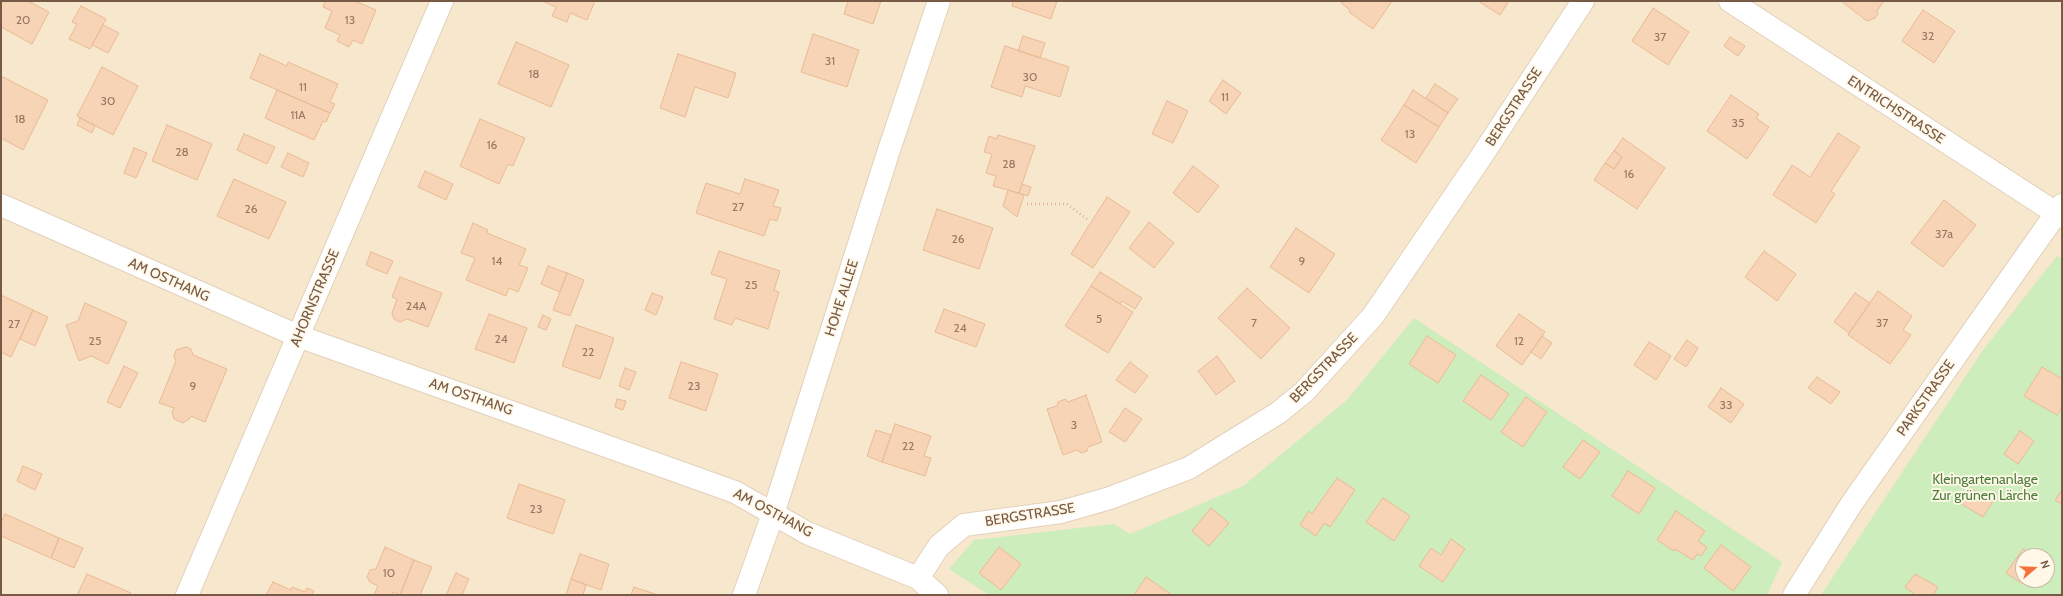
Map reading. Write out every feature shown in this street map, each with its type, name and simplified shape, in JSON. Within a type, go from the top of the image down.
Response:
[{"type":"street","name":"AHORNSTRASSE","points":[[187,595],[442,1]]},
{"type":"street","name":"HOHE ALLEE","points":[[744,595],[773,514],[888,153],[939,1]]},
{"type":"street","name":"BERGSTRASSE","points":[[918,578],[939,546],[964,525],[1061,512],[1110,498],[1189,468],[1278,413],[1304,392],[1373,316],[1481,157],[1583,1]]},
{"type":"street","name":"ENTRICHSTRASSE","points":[[1730,1],[2060,211]]},
{"type":"street","name":"AM OSTHANG","points":[[1,205],[298,336],[734,492],[807,533],[918,578],[937,595]]},
{"type":"street","name":"PARKSTRASSE","points":[[1794,595],[1852,503],[2060,211]]},
{"type":"path","points":[[1027,204],[1067,204],[1087,219]]},
{"type":"shaded area","points":[[1,1],[2062,1],[2062,595],[1,595]]},
{"type":"green space","name":"Kleingartenanlage Zur grünen Lärche","points":[[2057,256],[2062,259],[2062,595],[1821,595],[1983,350]]},
{"type":"green space","points":[[1414,318],[1782,562],[1767,595],[989,595],[949,569],[974,540],[1114,524],[1130,534],[1243,486],[1347,400]]},
{"type":"building","points":[[1,1],[28,1],[49,12],[32,44],[1,27]]},
{"type":"building","points":[[325,1],[355,1],[376,10],[362,44],[353,40],[349,47],[337,41],[340,35],[325,28],[332,11],[323,7]]},
{"type":"building","points":[[542,1],[595,1],[587,20],[570,13],[567,22],[552,16],[556,7]]},
{"type":"building","points":[[848,1],[881,1],[873,24],[844,14]]},
{"type":"building","points":[[1013,1],[1057,1],[1051,19],[1012,6]]},
{"type":"building","points":[[1343,1],[1392,1],[1373,29],[1349,12],[1350,10],[1341,3]]},
{"type":"building","points":[[1478,1],[1509,1],[1500,15]]},
{"type":"building","points":[[1841,1],[1884,1],[1877,11],[1878,14],[1875,18],[1867,21]]},
{"type":"building","points":[[81,6],[106,19],[90,49],[69,39],[77,24],[72,22]]},
{"type":"building","points":[[1653,8],[1689,32],[1668,65],[1632,41]]},
{"type":"building","points":[[1923,10],[1955,31],[1934,63],[1902,41]]},
{"type":"building","points":[[103,25],[119,33],[108,53],[92,45]]},
{"type":"building","points":[[813,34],[859,50],[847,87],[801,72]]},
{"type":"building","points":[[1023,36],[1045,43],[1040,58],[1018,51]]},
{"type":"building","points":[[1730,37],[1745,46],[1738,56],[1724,46]]},
{"type":"building","points":[[516,42],[569,65],[551,107],[498,84]]},
{"type":"building","points":[[1005,46],[1069,67],[1060,97],[1025,86],[1022,97],[991,87]]},
{"type":"building","points":[[260,54],[287,66],[288,62],[338,84],[330,102],[335,104],[330,113],[250,78]]},
{"type":"building","points":[[678,54],[736,73],[728,98],[695,87],[685,117],[660,108]]},
{"type":"building","points":[[102,67],[138,86],[113,135],[77,116]]},
{"type":"building","points":[[1,76],[48,100],[23,150],[1,138]]},
{"type":"building","points":[[1223,80],[1241,93],[1226,114],[1209,101]]},
{"type":"building","points":[[1435,84],[1458,99],[1448,113],[1426,98]]},
{"type":"building","points":[[277,90],[330,113],[326,122],[323,121],[314,140],[265,118]]},
{"type":"building","points":[[1413,90],[1448,113],[1439,127],[1404,105]]},
{"type":"building","points":[[1731,95],[1759,114],[1756,118],[1769,127],[1747,159],[1707,131]]},
{"type":"building","points":[[1167,101],[1188,111],[1173,143],[1152,134]]},
{"type":"building","points":[[1404,105],[1439,127],[1416,163],[1381,140]]},
{"type":"building","points":[[80,118],[95,126],[92,133],[77,125]]},
{"type":"building","points":[[480,119],[525,138],[513,166],[508,164],[499,184],[460,166]]},
{"type":"building","points":[[167,125],[212,144],[197,180],[152,161]]},
{"type":"building","points":[[1838,133],[1860,147],[1831,191],[1835,194],[1816,223],[1773,195],[1792,165],[1810,177]]},
{"type":"building","points":[[244,134],[275,147],[267,164],[237,150]]},
{"type":"building","points":[[998,135],[1035,146],[1019,193],[993,186],[996,176],[986,173],[992,154],[984,152],[989,136],[997,139]]},
{"type":"building","points":[[1623,138],[1665,168],[1637,209],[1594,180],[1605,163],[1614,169],[1622,157],[1614,151]]},
{"type":"building","points":[[134,148],[147,153],[136,178],[124,173]]},
{"type":"building","points":[[1614,151],[1622,157],[1614,169],[1605,163]]},
{"type":"building","points":[[288,153],[309,163],[303,177],[281,167]]},
{"type":"building","points":[[1193,166],[1219,186],[1198,213],[1173,193]]},
{"type":"building","points":[[425,171],[453,184],[446,200],[418,187]]},
{"type":"building","points":[[234,179],[286,202],[269,239],[217,216]]},
{"type":"building","points":[[745,179],[779,190],[773,206],[781,208],[777,221],[770,219],[764,236],[696,213],[706,183],[740,194]]},
{"type":"building","points":[[1022,184],[1031,187],[1028,196],[1019,193]]},
{"type":"building","points":[[1008,190],[1024,195],[1017,217],[1003,206]]},
{"type":"building","points":[[1107,197],[1130,212],[1093,268],[1071,254]]},
{"type":"building","points":[[1944,200],[1976,225],[1943,267],[1911,243]]},
{"type":"building","points":[[937,209],[993,228],[979,269],[923,250]]},
{"type":"building","points":[[1149,222],[1174,243],[1154,268],[1129,248]]},
{"type":"building","points":[[473,223],[488,230],[487,233],[526,249],[519,265],[528,268],[518,292],[509,288],[506,296],[466,280],[475,258],[461,253]]},
{"type":"building","points":[[1296,228],[1335,254],[1309,293],[1270,267]]},
{"type":"building","points":[[719,251],[780,271],[774,290],[779,292],[768,329],[735,318],[732,325],[714,319],[727,279],[711,274]]},
{"type":"building","points":[[1764,251],[1796,274],[1777,301],[1745,277]]},
{"type":"building","points":[[371,252],[393,261],[387,274],[366,265]]},
{"type":"building","points":[[548,266],[567,273],[560,292],[541,284]]},
{"type":"building","points":[[1100,272],[1142,298],[1135,309],[1122,301],[1120,304],[1091,286]]},
{"type":"building","points":[[567,273],[584,280],[570,316],[553,310]]},
{"type":"building","points":[[400,277],[442,293],[428,327],[407,319],[400,322],[394,319],[392,313],[397,299],[392,297]]},
{"type":"building","points":[[1091,286],[1133,312],[1108,353],[1065,326]]},
{"type":"building","points":[[1247,288],[1290,328],[1261,359],[1218,318]]},
{"type":"building","points":[[1878,291],[1912,316],[1903,330],[1911,335],[1890,364],[1848,335]]},
{"type":"building","points":[[652,293],[663,297],[656,315],[645,310]]},
{"type":"building","points":[[1855,293],[1870,303],[1849,333],[1834,322]]},
{"type":"building","points":[[1,295],[33,310],[11,357],[1,352]]},
{"type":"building","points":[[85,303],[127,322],[108,364],[91,356],[79,361],[66,325],[78,321]]},
{"type":"building","points":[[944,309],[985,324],[976,347],[935,332]]},
{"type":"building","points":[[33,310],[48,317],[35,346],[20,339]]},
{"type":"building","points":[[489,314],[527,328],[514,363],[475,349]]},
{"type":"building","points":[[1519,314],[1545,332],[1522,365],[1496,346]]},
{"type":"building","points":[[543,315],[551,319],[546,330],[538,327]]},
{"type":"building","points":[[576,325],[614,338],[600,379],[562,366]]},
{"type":"building","points":[[1427,336],[1456,355],[1438,383],[1409,364]]},
{"type":"building","points":[[1542,336],[1552,343],[1541,359],[1531,352]]},
{"type":"building","points":[[1687,340],[1698,348],[1686,367],[1674,359]]},
{"type":"building","points":[[1649,342],[1671,356],[1656,380],[1634,365]]},
{"type":"building","points":[[186,347],[191,349],[193,355],[227,369],[205,422],[191,416],[183,423],[174,419],[172,412],[174,408],[159,403],[176,361],[174,356],[176,350]]},
{"type":"building","points":[[1217,356],[1235,381],[1216,395],[1198,371]]},
{"type":"building","points":[[681,362],[718,374],[706,411],[669,398]]},
{"type":"building","points":[[1130,362],[1148,376],[1135,393],[1116,380]]},
{"type":"building","points":[[124,366],[138,373],[120,408],[107,402]]},
{"type":"building","points":[[2042,367],[2062,379],[2062,407],[2057,415],[2024,396]]},
{"type":"building","points":[[625,368],[636,372],[629,390],[619,386]]},
{"type":"building","points":[[1481,375],[1509,394],[1491,420],[1463,401]]},
{"type":"building","points":[[1817,377],[1840,392],[1831,404],[1808,388]]},
{"type":"building","points":[[1721,388],[1744,404],[1731,423],[1708,407]]},
{"type":"building","points":[[1086,395],[1102,442],[1088,447],[1087,451],[1081,453],[1077,450],[1063,455],[1047,409],[1057,406],[1058,402],[1065,399],[1068,402]]},
{"type":"building","points":[[1526,397],[1547,412],[1523,447],[1501,432]]},
{"type":"building","points":[[617,399],[626,401],[623,410],[615,407]]},
{"type":"building","points":[[1125,408],[1142,419],[1125,442],[1109,432]]},
{"type":"building","points":[[895,424],[931,436],[924,456],[931,458],[925,476],[882,462]]},
{"type":"building","points":[[876,430],[891,435],[882,462],[867,456]]},
{"type":"building","points":[[2020,431],[2034,441],[2018,464],[2004,454]]},
{"type":"building","points":[[1583,440],[1600,452],[1580,479],[1563,467]]},
{"type":"building","points":[[23,466],[42,474],[35,490],[17,481]]},
{"type":"building","points":[[1628,471],[1655,488],[1639,514],[1612,496]]},
{"type":"building","points":[[1337,478],[1355,490],[1330,527],[1324,523],[1316,536],[1300,525],[1309,511],[1312,514]]},
{"type":"building","points":[[519,484],[565,500],[553,534],[507,518]]},
{"type":"building","points":[[1970,488],[1993,501],[1983,517],[1960,503]]},
{"type":"building","points":[[2062,490],[2062,504],[2055,500]]},
{"type":"building","points":[[1383,498],[1410,516],[1394,541],[1366,522]]},
{"type":"building","points":[[1211,508],[1229,523],[1209,546],[1192,531]]},
{"type":"building","points":[[1676,511],[1705,531],[1698,541],[1707,547],[1701,556],[1697,554],[1693,560],[1675,549],[1674,551],[1657,540]]},
{"type":"building","points":[[5,514],[59,538],[51,558],[1,536],[1,523]]},
{"type":"building","points":[[59,538],[83,548],[74,568],[51,558]]},
{"type":"building","points":[[1451,539],[1465,549],[1443,582],[1419,566],[1431,548],[1441,555]]},
{"type":"building","points":[[1721,545],[1751,567],[1733,591],[1704,568]]},
{"type":"building","points":[[385,547],[414,560],[400,595],[393,592],[392,595],[374,595],[378,586],[370,582],[367,577],[370,570],[376,569]]},
{"type":"building","points":[[999,547],[1021,564],[1001,590],[979,573]]},
{"type":"building","points":[[580,554],[609,564],[601,590],[571,579]]},
{"type":"building","points":[[414,560],[432,567],[420,595],[400,595]]},
{"type":"building","points":[[2015,560],[2015,579],[2006,573]]},
{"type":"building","points":[[456,573],[469,579],[462,595],[446,595]]},
{"type":"building","points":[[87,574],[131,593],[130,595],[77,595]]},
{"type":"building","points":[[1915,574],[1938,587],[1933,595],[1916,595],[1905,587]]},
{"type":"building","points":[[1146,577],[1172,595],[1134,595]]},
{"type":"building","points":[[571,579],[586,585],[583,595],[566,595]]},
{"type":"building","points":[[273,582],[291,590],[292,587],[305,592],[307,588],[314,591],[312,595],[266,595]]},
{"type":"building","points":[[634,587],[658,595],[631,595]]}]
